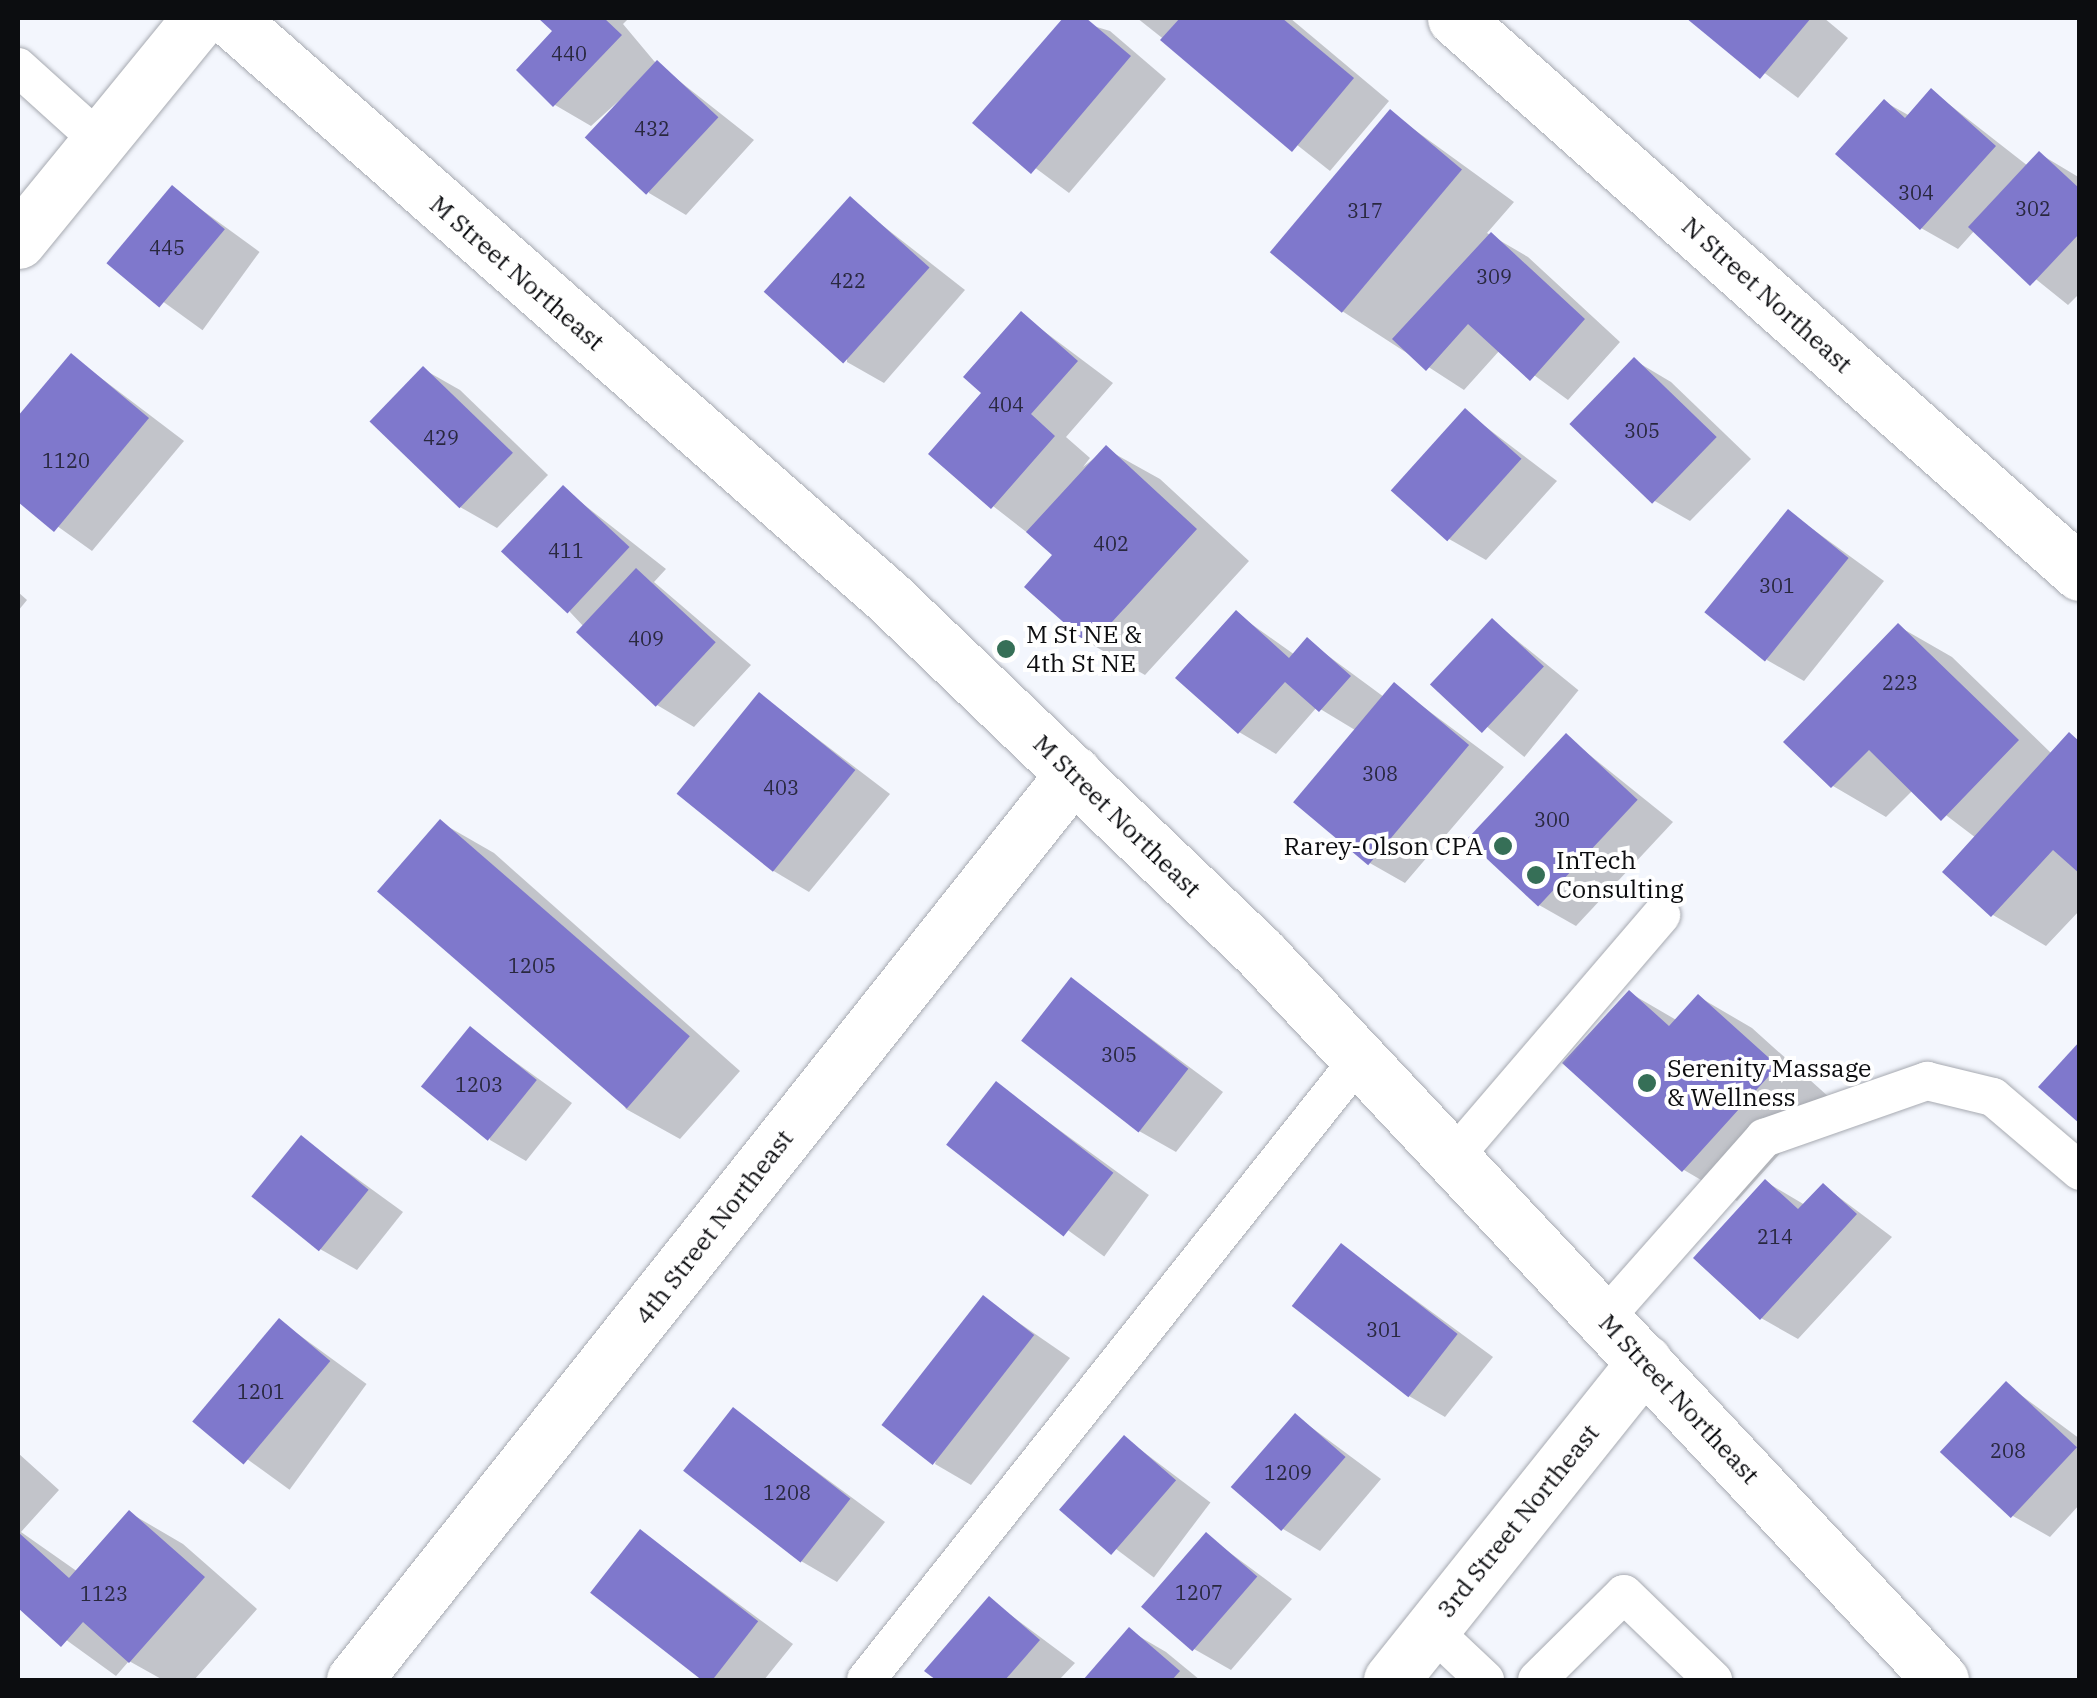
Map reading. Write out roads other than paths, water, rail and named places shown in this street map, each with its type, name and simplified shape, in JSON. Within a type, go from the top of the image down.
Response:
[{"type":"street","points":[[18,241],[200,18]]},
{"type":"street","name":"M Street Northeast","points":[[229,18],[887,596],[1074,773],[1359,1059],[1941,1680]]},
{"type":"street","name":"N Street Northeast","points":[[1455,18],[2080,572]]},
{"type":"street","name":"4th Street Northeast","points":[[354,1680],[1074,773]]},
{"type":"street","name":"3rd Street Northeast","points":[[1391,1680],[1645,1362]]},
{"type":"lane","points":[[18,67],[100,141]]},
{"type":"lane","points":[[1453,1158],[1661,916]]},
{"type":"lane","points":[[866,1680],[1359,1059]]},
{"type":"lane","points":[[1604,1319],[1764,1138],[1927,1081],[1993,1097],[2080,1171]]},
{"type":"lane","points":[[1537,1680],[1624,1594],[1712,1680]]},
{"type":"lane","points":[[1432,1630],[1484,1680]]},
{"type":"place","name":"M St NE & 4th St NE","points":[[1006,649]]},
{"type":"place","name":"Rarey-Olson CPA","points":[[1503,846]]},
{"type":"place","name":"InTech Consulting","points":[[1536,875]]},
{"type":"place","name":"Serenity Massage & Wellness","points":[[1647,1083]]}]
